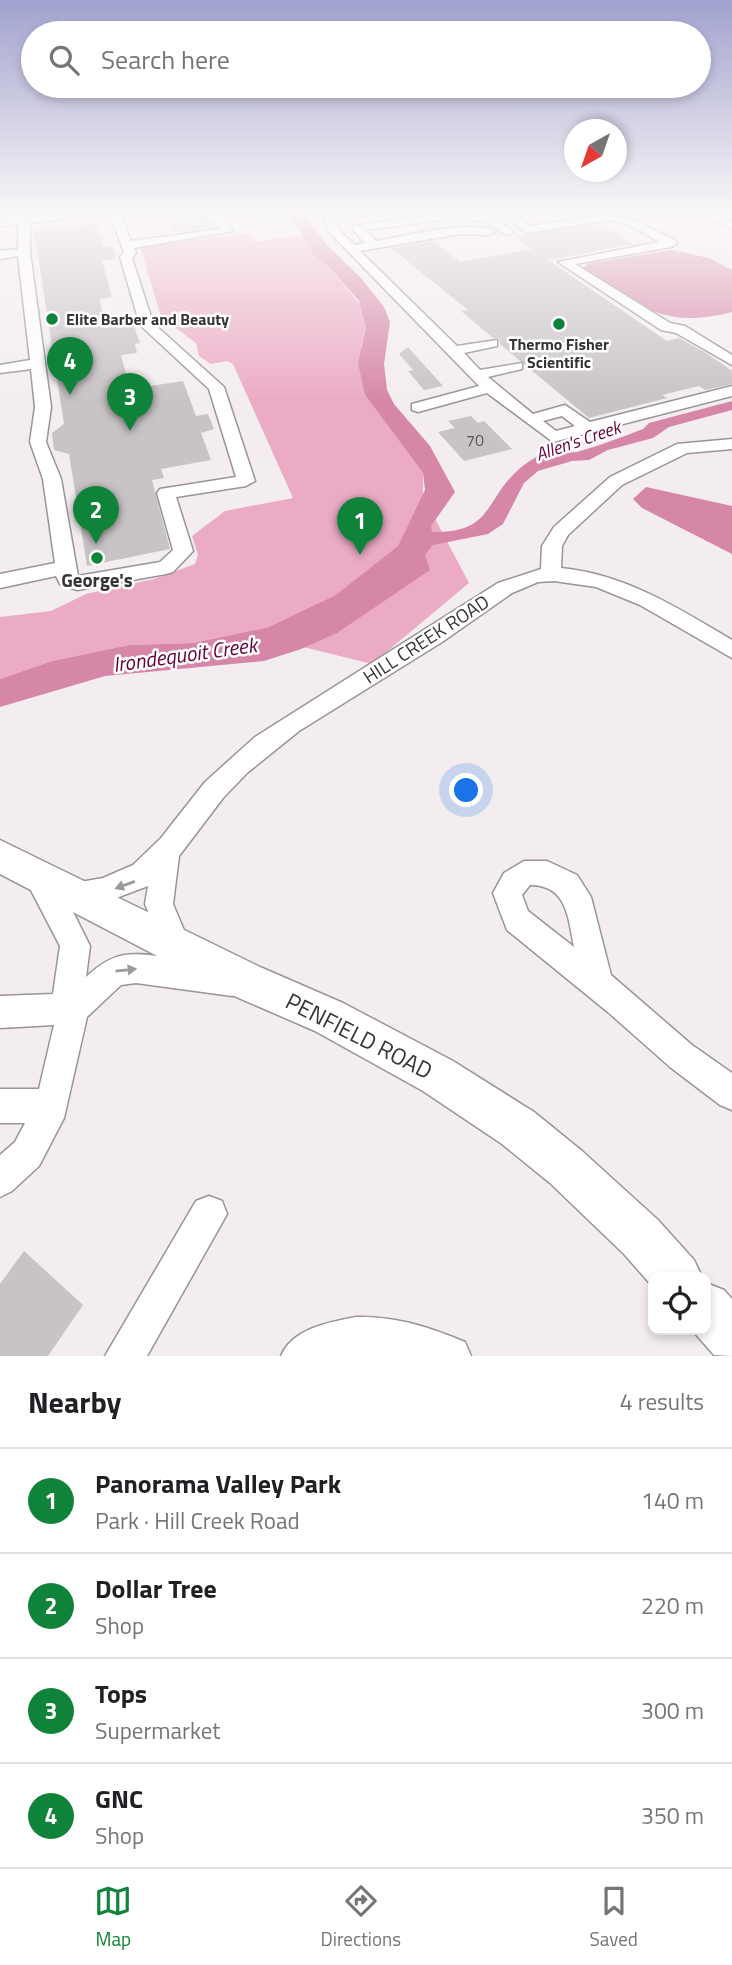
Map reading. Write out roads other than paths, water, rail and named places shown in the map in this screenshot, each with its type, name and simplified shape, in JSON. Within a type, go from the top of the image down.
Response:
[{"type":"main road","name":"PENFIELD ROAD","points":[[0,856],[246,981],[316,1010],[438,1076],[518,1128],[613,1211],[672,1272]]},
{"type":"main road","points":[[711,1314],[732,1337]]},
{"type":"street","points":[[26,273],[43,413],[38,442],[51,479],[67,579],[77,583],[166,567],[183,551],[166,493],[246,481],[216,387],[146,325],[130,273]]},
{"type":"street","points":[[376,273],[490,388],[531,419],[565,410],[586,427],[732,391]]},
{"type":"street","points":[[582,273],[666,327],[680,329],[732,361]]},
{"type":"street","points":[[457,357],[497,348]]},
{"type":"street","points":[[0,369],[37,364]]},
{"type":"street","points":[[477,375],[517,366]]},
{"type":"street","points":[[418,407],[490,388]]},
{"type":"street","points":[[551,574],[552,546],[561,531],[616,481],[683,448],[732,444]]},
{"type":"street","points":[[0,581],[64,568]]},
{"type":"street","name":"HILL CREEK ROAD","points":[[73,895],[114,890],[136,882],[166,853],[214,791],[261,744],[313,707],[391,664],[507,587],[551,574],[578,576],[630,592],[732,650]]},
{"type":"street","name":"HILL CREEK ROAD","points":[[166,853],[159,904],[177,947]]},
{"type":"street","points":[[0,1179],[27,1154],[52,1106],[73,1009],[68,993],[75,947],[70,933],[37,876]]},
{"type":"street","points":[[0,1012],[73,1009],[114,971],[136,968],[195,978],[246,981]]},
{"type":"street","points":[[598,985],[681,1056],[732,1093]]},
{"type":"street","points":[[0,1106],[52,1106]]},
{"type":"street","points":[[125,1356],[209,1214]]},
{"type":"street","points":[[301,1356],[323,1342],[371,1336],[419,1342],[451,1356]]},
{"type":"water","name":"Irondequoit Creek","points":[[335,273],[356,273],[384,307],[390,322],[384,364],[387,390],[394,404],[430,446],[455,492],[431,526],[432,532],[452,531],[477,521],[518,470],[541,455],[551,451],[577,452],[643,429],[649,423],[732,401],[732,410],[669,427],[653,438],[608,450],[589,460],[572,461],[538,471],[524,483],[503,524],[488,534],[433,545],[425,555],[430,570],[337,633],[301,649],[264,661],[105,676],[0,707],[0,679],[52,661],[129,645],[193,643],[269,627],[336,595],[398,546],[425,490],[423,473],[365,395],[358,363],[366,327],[359,301]]},
{"type":"water","points":[[591,273],[732,273],[732,312],[687,318],[652,311]]},
{"type":"water","points":[[646,487],[732,506],[732,554],[642,508],[633,499]]},
{"type":"place","name":"Elite Barber and Beauty","points":[[52,319]]},
{"type":"place","name":"Thermo Fisher Scientific","points":[[559,324]]},
{"type":"place","name":"GNC","points":[[70,395]]},
{"type":"place","name":"Tops","points":[[130,431]]},
{"type":"place","name":"Dollar Tree","points":[[96,544]]},
{"type":"place","name":"Panorama Valley Park","points":[[360,555]]},
{"type":"place","name":"George's","points":[[97,558]]},
{"type":"water label","name":"Allen's Creek","points":[[578,441]]}]
